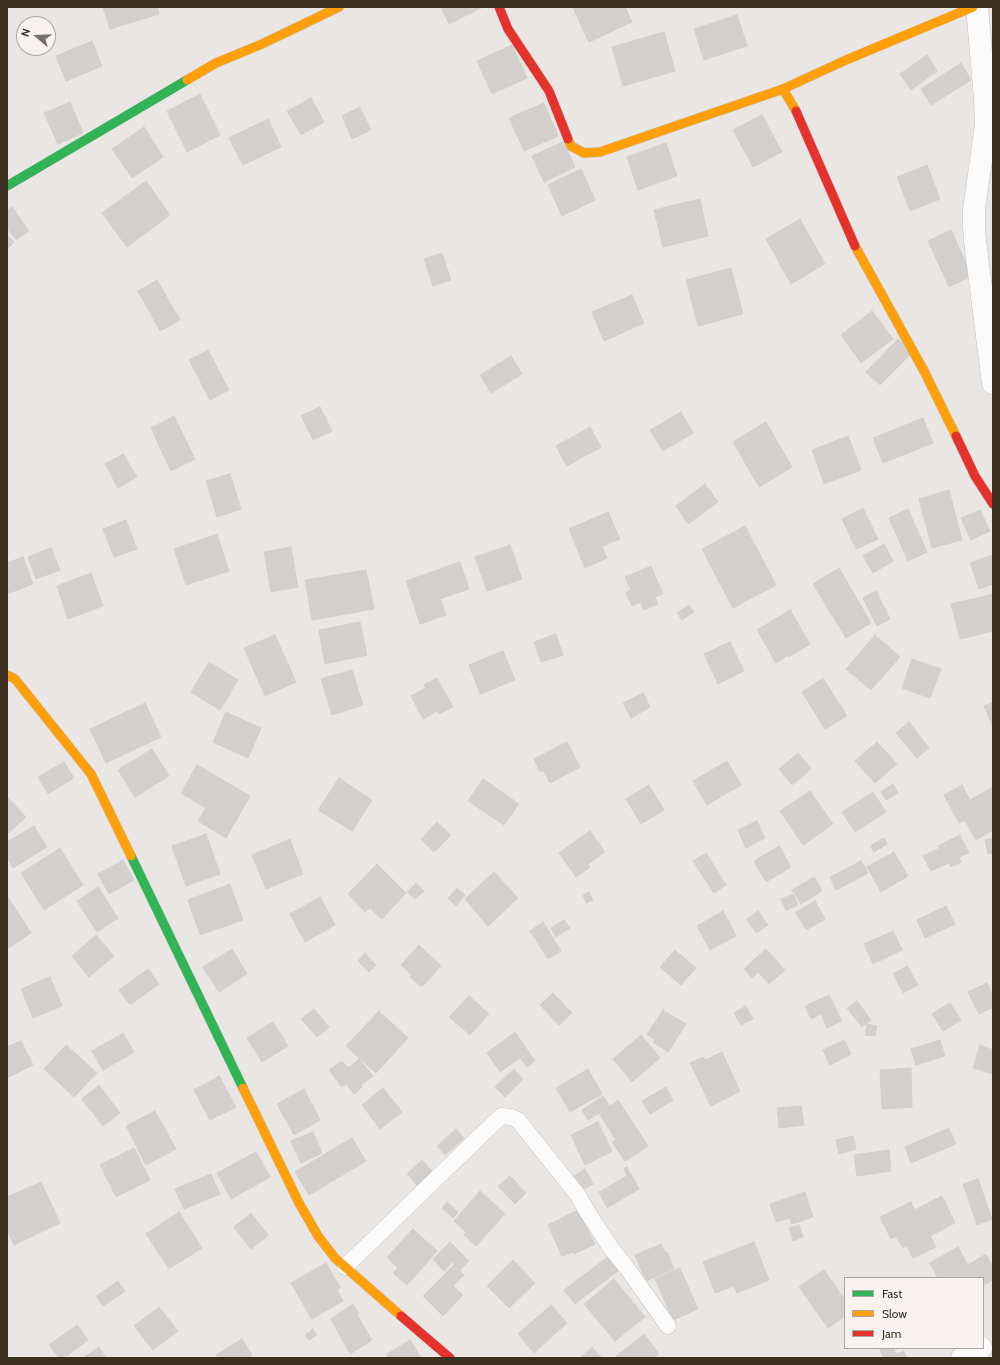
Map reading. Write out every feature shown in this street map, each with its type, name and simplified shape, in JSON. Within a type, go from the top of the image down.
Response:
[{"type":"street","points":[[7,186],[216,63],[262,44],[339,7]]},
{"type":"street","points":[[499,7],[508,29],[549,91],[571,146],[584,153],[600,152],[783,89],[846,60],[973,7]]},
{"type":"street","points":[[977,7],[986,124],[974,210],[975,240],[993,383]]},
{"type":"street","points":[[783,89],[796,110],[858,252],[924,371],[975,476],[993,504]]},
{"type":"street","points":[[7,675],[15,679],[91,774],[300,1203],[318,1236],[335,1258],[450,1358]]},
{"type":"street","points":[[984,1347],[993,1342]]},
{"type":"street","points":[[962,1358],[980,1349]]},
{"type":"lane","points":[[345,1267],[501,1116],[511,1117],[518,1120],[577,1194],[599,1231],[668,1326]]},
{"type":"building","points":[[103,7],[157,7],[159,14],[110,29]]},
{"type":"building","points":[[441,7],[483,7],[449,24]]},
{"type":"building","points":[[625,7],[632,22],[589,42],[573,8]]},
{"type":"building","points":[[737,15],[747,46],[704,60],[694,29]]},
{"type":"building","points":[[664,32],[675,71],[623,86],[612,47]]},
{"type":"building","points":[[92,41],[102,66],[66,81],[56,56]]},
{"type":"building","points":[[512,45],[527,78],[492,94],[477,61]]},
{"type":"building","points":[[927,55],[937,71],[911,90],[900,74]]},
{"type":"building","points":[[961,63],[971,80],[931,105],[921,89]]},
{"type":"building","points":[[200,94],[220,135],[187,152],[167,111]]},
{"type":"building","points":[[311,98],[324,122],[301,135],[287,111]]},
{"type":"building","points":[[70,102],[83,133],[58,144],[44,113]]},
{"type":"building","points":[[544,103],[558,136],[524,151],[509,118]]},
{"type":"building","points":[[360,107],[371,130],[352,139],[342,116]]},
{"type":"building","points":[[762,115],[782,152],[753,167],[733,130]]},
{"type":"building","points":[[268,119],[281,147],[243,165],[229,138]]},
{"type":"building","points":[[144,127],[163,157],[132,178],[112,149]]},
{"type":"building","points":[[563,142],[575,167],[544,182],[532,156]]},
{"type":"building","points":[[666,143],[677,176],[638,190],[627,157]]},
{"type":"building","points":[[927,165],[940,199],[910,211],[897,177]]},
{"type":"building","points":[[581,169],[595,200],[562,216],[548,185]]},
{"type":"building","points":[[146,181],[170,215],[127,247],[102,213]]},
{"type":"building","points":[[700,199],[708,236],[663,247],[654,210]]},
{"type":"building","points":[[12,207],[29,231],[16,240],[7,228],[7,211]]},
{"type":"building","points":[[800,219],[825,264],[791,284],[766,239]]},
{"type":"building","points":[[951,230],[972,276],[949,287],[928,241]]},
{"type":"building","points":[[7,235],[14,242],[7,249]]},
{"type":"building","points":[[442,253],[451,280],[433,286],[424,259]]},
{"type":"building","points":[[731,268],[743,314],[698,326],[686,280]]},
{"type":"building","points":[[157,280],[180,320],[160,331],[138,291]]},
{"type":"building","points":[[632,295],[644,323],[604,341],[592,312]]},
{"type":"building","points":[[872,311],[893,339],[861,363],[841,335]]},
{"type":"building","points":[[898,339],[912,353],[880,385],[866,372]]},
{"type":"building","points":[[208,350],[229,390],[210,400],[189,360]]},
{"type":"building","points":[[511,356],[522,374],[491,393],[480,375]]},
{"type":"building","points":[[320,407],[332,431],[313,440],[301,416]]},
{"type":"building","points":[[681,412],[693,433],[663,451],[650,430]]},
{"type":"building","points":[[174,416],[195,459],[171,471],[151,428]]},
{"type":"building","points":[[923,418],[933,443],[883,463],[873,438]]},
{"type":"building","points":[[766,422],[792,467],[759,487],[733,442]]},
{"type":"building","points":[[590,427],[601,447],[567,466],[556,446]]},
{"type":"building","points":[[848,436],[861,470],[824,484],[812,450]]},
{"type":"building","points":[[123,454],[137,477],[118,488],[105,464]]},
{"type":"building","points":[[230,474],[241,509],[217,517],[206,481]]},
{"type":"building","points":[[705,484],[718,502],[688,524],[676,506]]},
{"type":"building","points":[[949,490],[962,540],[932,548],[919,499]]},
{"type":"building","points":[[863,508],[878,539],[856,549],[842,519]]},
{"type":"building","points":[[908,509],[927,552],[908,561],[889,518]]},
{"type":"building","points":[[980,510],[990,531],[971,540],[961,518]]},
{"type":"building","points":[[608,512],[620,539],[602,546],[607,558],[585,568],[569,529]]},
{"type":"building","points":[[126,520],[137,549],[114,557],[103,529]]},
{"type":"building","points":[[745,526],[776,585],[733,608],[702,549]]},
{"type":"building","points":[[217,534],[229,571],[186,585],[174,549]]},
{"type":"building","points":[[884,544],[893,561],[873,573],[863,556]]},
{"type":"building","points":[[510,545],[522,579],[487,591],[475,557]]},
{"type":"building","points":[[291,547],[298,587],[271,592],[264,552]]},
{"type":"building","points":[[51,548],[60,570],[36,579],[28,557]]},
{"type":"building","points":[[993,555],[993,584],[979,589],[970,563]]},
{"type":"building","points":[[23,557],[33,584],[7,594],[7,563]]},
{"type":"building","points":[[460,562],[469,589],[440,599],[446,615],[420,624],[406,581]]},
{"type":"building","points":[[651,566],[663,594],[655,597],[658,604],[644,610],[641,602],[632,606],[626,593],[631,590],[625,577]]},
{"type":"building","points":[[839,568],[871,623],[846,638],[813,584]]},
{"type":"building","points":[[366,570],[374,609],[312,620],[305,580]]},
{"type":"building","points":[[91,573],[103,606],[68,619],[57,586]]},
{"type":"building","points":[[876,591],[890,619],[877,626],[863,598]]},
{"type":"building","points":[[993,594],[993,631],[960,639],[951,604]]},
{"type":"building","points":[[689,605],[694,612],[682,620],[677,613]]},
{"type":"building","points":[[790,610],[810,644],[776,663],[757,630]]},
{"type":"building","points":[[360,622],[367,655],[325,664],[319,630]]},
{"type":"building","points":[[556,634],[563,655],[541,662],[534,642]]},
{"type":"building","points":[[275,635],[296,682],[265,696],[244,648]]},
{"type":"building","points":[[875,635],[900,657],[871,690],[846,669]]},
{"type":"building","points":[[730,642],[744,671],[718,684],[704,654]]},
{"type":"building","points":[[503,651],[515,680],[480,694],[469,665]]},
{"type":"building","points":[[912,659],[941,669],[930,698],[902,688]]},
{"type":"building","points":[[209,662],[238,680],[220,710],[191,692]]},
{"type":"building","points":[[352,670],[363,705],[332,715],[321,679]]},
{"type":"building","points":[[437,678],[453,707],[439,714],[437,711],[423,719],[411,696],[426,688],[424,685]]},
{"type":"building","points":[[823,678],[847,716],[825,729],[802,692]]},
{"type":"building","points":[[643,693],[650,707],[631,718],[623,703]]},
{"type":"building","points":[[993,702],[993,727],[984,706]]},
{"type":"building","points":[[145,703],[161,737],[106,763],[90,729]]},
{"type":"building","points":[[226,712],[261,728],[248,758],[213,742]]},
{"type":"building","points":[[909,722],[929,748],[917,758],[896,733]]},
{"type":"building","points":[[567,742],[580,767],[550,783],[543,770],[540,772],[534,759]]},
{"type":"building","points":[[877,742],[897,764],[875,783],[855,761]]},
{"type":"building","points":[[152,749],[169,776],[135,797],[118,770]]},
{"type":"building","points":[[798,753],[811,769],[792,785],[779,769]]},
{"type":"building","points":[[727,761],[741,785],[707,805],[693,781]]},
{"type":"building","points":[[64,762],[74,778],[48,794],[38,777]]},
{"type":"building","points":[[197,765],[250,796],[226,838],[198,821],[206,808],[181,793]]},
{"type":"building","points":[[339,778],[372,800],[352,831],[318,810]]},
{"type":"building","points":[[483,779],[519,804],[504,825],[468,801]]},
{"type":"building","points":[[893,784],[898,793],[886,800],[881,792]]},
{"type":"building","points":[[649,785],[664,810],[641,824],[626,799]]},
{"type":"building","points":[[962,785],[970,800],[993,787],[993,830],[976,840],[965,820],[959,823],[944,795]]},
{"type":"building","points":[[810,791],[833,824],[803,845],[780,811]]},
{"type":"building","points":[[873,792],[886,812],[855,832],[842,812]]},
{"type":"building","points":[[7,797],[26,817],[7,834]]},
{"type":"building","points":[[757,821],[765,838],[746,848],[738,830]]},
{"type":"building","points":[[437,822],[451,835],[434,852],[421,839]]},
{"type":"building","points":[[34,826],[47,847],[13,868],[7,857],[7,842]]},
{"type":"building","points":[[590,831],[605,852],[588,864],[590,867],[576,877],[559,853]]},
{"type":"building","points":[[206,834],[220,874],[186,886],[172,846]]},
{"type":"building","points":[[960,835],[969,853],[959,857],[961,862],[951,867],[949,863],[931,871],[923,856],[940,848],[938,846]]},
{"type":"building","points":[[884,838],[887,844],[874,852],[870,846]]},
{"type":"building","points":[[993,838],[993,853],[988,854],[985,840]]},
{"type":"building","points":[[290,839],[303,874],[266,889],[252,855]]},
{"type":"building","points":[[779,846],[791,867],[766,882],[754,861]]},
{"type":"building","points":[[60,848],[83,885],[44,910],[21,873]]},
{"type":"building","points":[[894,852],[908,876],[881,892],[867,867]]},
{"type":"building","points":[[706,853],[726,885],[714,893],[693,861]]},
{"type":"building","points":[[123,860],[134,880],[109,894],[98,874]]},
{"type":"building","points":[[861,861],[868,873],[836,890],[830,877]]},
{"type":"building","points":[[377,864],[406,893],[382,919],[370,908],[365,912],[348,894]]},
{"type":"building","points":[[494,872],[518,898],[488,926],[465,899]]},
{"type":"building","points":[[814,877],[822,891],[801,904],[792,890]]},
{"type":"building","points":[[416,883],[424,891],[415,899],[407,892]]},
{"type":"building","points":[[230,884],[243,920],[200,935],[188,900]]},
{"type":"building","points":[[98,887],[118,918],[97,932],[77,901]]},
{"type":"building","points":[[457,888],[465,895],[456,906],[448,898]]},
{"type":"building","points":[[589,892],[593,900],[586,903],[583,895]]},
{"type":"building","points":[[793,894],[798,905],[786,910],[781,899]]},
{"type":"building","points":[[320,897],[335,925],[305,942],[290,914]]},
{"type":"building","points":[[9,899],[31,933],[7,949],[7,900]]},
{"type":"building","points":[[815,901],[825,919],[806,930],[796,912]]},
{"type":"building","points":[[946,906],[955,924],[925,938],[917,920]]},
{"type":"building","points":[[723,911],[736,936],[710,950],[697,926]]},
{"type":"building","points":[[758,911],[768,925],[756,933],[747,919]]},
{"type":"building","points":[[564,920],[570,928],[556,937],[551,928]]},
{"type":"building","points":[[543,922],[561,951],[548,959],[530,931]]},
{"type":"building","points":[[893,931],[902,950],[873,964],[864,944]]},
{"type":"building","points":[[96,935],[114,956],[89,977],[72,956]]},
{"type":"building","points":[[419,945],[441,966],[422,987],[410,977],[412,975],[401,965]]},
{"type":"building","points":[[232,949],[247,974],[219,992],[203,967]]},
{"type":"building","points":[[766,949],[785,970],[769,984],[758,972],[752,978],[744,969]]},
{"type":"building","points":[[675,950],[696,968],[681,985],[660,967]]},
{"type":"building","points":[[365,953],[376,965],[369,972],[358,961]]},
{"type":"building","points":[[907,966],[918,985],[903,993],[893,974]]},
{"type":"building","points":[[148,969],[159,984],[130,1005],[119,990]]},
{"type":"building","points":[[50,977],[62,1006],[33,1018],[21,989]]},
{"type":"building","points":[[987,983],[993,995],[993,1007],[979,1014],[968,992]]},
{"type":"building","points":[[553,993],[572,1013],[559,1025],[540,1005]]},
{"type":"building","points":[[829,995],[842,1021],[827,1028],[821,1014],[811,1019],[805,1006]]},
{"type":"building","points":[[469,996],[489,1014],[470,1035],[449,1017]]},
{"type":"building","points":[[857,1001],[871,1020],[862,1027],[847,1008]]},
{"type":"building","points":[[950,1003],[961,1020],[943,1031],[932,1014]]},
{"type":"building","points":[[746,1006],[753,1019],[741,1025],[734,1013]]},
{"type":"building","points":[[314,1009],[329,1027],[317,1037],[301,1019]]},
{"type":"building","points":[[663,1010],[686,1024],[668,1052],[653,1042],[655,1040],[647,1034]]},
{"type":"building","points":[[379,1011],[408,1038],[376,1073],[346,1046]]},
{"type":"building","points":[[273,1022],[288,1046],[262,1062],[247,1038]]},
{"type":"building","points":[[867,1024],[877,1026],[875,1036],[865,1035]]},
{"type":"building","points":[[515,1032],[535,1061],[527,1067],[520,1058],[500,1072],[487,1053]]},
{"type":"building","points":[[123,1033],[134,1052],[103,1070],[92,1051]]},
{"type":"building","points":[[641,1035],[660,1058],[632,1082],[613,1059]]},
{"type":"building","points":[[844,1040],[851,1054],[830,1065],[823,1050]]},
{"type":"building","points":[[940,1040],[945,1056],[916,1065],[911,1049]]},
{"type":"building","points":[[21,1041],[33,1065],[7,1078],[7,1047]]},
{"type":"building","points":[[66,1045],[97,1073],[74,1097],[44,1069]]},
{"type":"building","points":[[980,1045],[993,1050],[993,1074],[973,1068]]},
{"type":"building","points":[[722,1052],[740,1091],[711,1106],[690,1063],[703,1057],[705,1060]]},
{"type":"building","points":[[359,1059],[373,1076],[361,1085],[362,1087],[354,1094],[346,1084],[342,1087],[329,1070],[342,1061],[348,1068]]},
{"type":"building","points":[[911,1068],[912,1107],[882,1109],[880,1070]]},
{"type":"building","points":[[514,1069],[523,1079],[505,1097],[495,1087]]},
{"type":"building","points":[[588,1069],[602,1094],[570,1112],[556,1088]]},
{"type":"building","points":[[219,1076],[236,1107],[210,1120],[194,1090]]},
{"type":"building","points":[[99,1085],[120,1113],[103,1126],[82,1099]]},
{"type":"building","points":[[666,1087],[673,1100],[650,1114],[642,1101]]},
{"type":"building","points":[[383,1088],[402,1112],[380,1129],[362,1105]]},
{"type":"building","points":[[304,1089],[320,1120],[294,1135],[277,1104]]},
{"type":"building","points":[[603,1096],[610,1106],[618,1100],[648,1146],[625,1161],[612,1142],[616,1140],[599,1113],[588,1120],[582,1110]]},
{"type":"building","points":[[801,1106],[804,1125],[779,1128],[777,1108]]},
{"type":"building","points":[[155,1111],[176,1149],[146,1165],[126,1126]]},
{"type":"building","points":[[598,1122],[612,1151],[585,1165],[571,1135]]},
{"type":"building","points":[[949,1128],[956,1144],[911,1163],[905,1147]]},
{"type":"building","points":[[456,1129],[464,1138],[445,1155],[437,1146]]},
{"type":"building","points":[[313,1132],[322,1153],[301,1163],[291,1141]]},
{"type":"building","points":[[853,1136],[856,1149],[839,1154],[836,1140]]},
{"type":"building","points":[[352,1138],[366,1161],[309,1195],[295,1172]]},
{"type":"building","points":[[134,1148],[150,1180],[116,1197],[100,1165]]},
{"type":"building","points":[[889,1150],[891,1171],[857,1176],[854,1155]]},
{"type":"building","points":[[256,1152],[270,1177],[231,1199],[217,1173]]},
{"type":"building","points":[[422,1160],[435,1175],[420,1188],[407,1174]]},
{"type":"building","points":[[627,1167],[639,1189],[607,1208],[599,1192],[627,1176],[624,1169]]},
{"type":"building","points":[[585,1169],[593,1184],[582,1190],[574,1176]]},
{"type":"building","points":[[211,1174],[220,1194],[184,1209],[175,1189]]},
{"type":"building","points":[[510,1176],[526,1193],[515,1204],[498,1186]]},
{"type":"building","points":[[978,1179],[992,1219],[977,1225],[963,1184]]},
{"type":"building","points":[[41,1182],[60,1223],[14,1245],[7,1230],[7,1197]]},
{"type":"building","points":[[480,1191],[505,1214],[476,1246],[464,1235],[466,1232],[454,1221]]},
{"type":"building","points":[[805,1192],[813,1217],[792,1224],[790,1218],[776,1222],[770,1204]]},
{"type":"building","points":[[942,1196],[955,1223],[930,1236],[936,1247],[913,1258],[907,1246],[903,1248],[896,1236],[891,1239],[880,1217],[911,1202],[914,1210]]},
{"type":"building","points":[[447,1202],[458,1212],[453,1218],[442,1208]]},
{"type":"building","points":[[578,1210],[595,1244],[574,1254],[572,1252],[562,1256],[548,1225]]},
{"type":"building","points":[[179,1212],[202,1248],[169,1269],[146,1234]]},
{"type":"building","points":[[251,1213],[268,1235],[251,1249],[234,1227]]},
{"type":"building","points":[[799,1225],[803,1237],[793,1241],[789,1228]]},
{"type":"building","points":[[413,1229],[437,1251],[407,1285],[393,1273],[398,1268],[387,1257]]},
{"type":"building","points":[[450,1242],[469,1261],[460,1270],[452,1262],[444,1271],[433,1259]]},
{"type":"building","points":[[754,1242],[769,1280],[737,1293],[734,1286],[715,1293],[703,1262]]},
{"type":"building","points":[[661,1244],[665,1253],[667,1252],[674,1269],[646,1281],[635,1255]]},
{"type":"building","points":[[958,1247],[968,1265],[986,1254],[993,1267],[993,1280],[984,1285],[984,1277],[937,1277],[930,1263]]},
{"type":"building","points":[[609,1256],[619,1270],[575,1304],[564,1290]]},
{"type":"building","points":[[513,1260],[535,1283],[509,1308],[487,1286]]},
{"type":"building","points":[[326,1263],[340,1288],[337,1290],[343,1301],[312,1319],[291,1283]]},
{"type":"building","points":[[454,1265],[464,1275],[453,1286],[463,1295],[443,1316],[423,1296]]},
{"type":"building","points":[[680,1268],[698,1309],[673,1320],[655,1279]]},
{"type":"building","points":[[824,1270],[844,1299],[844,1317],[828,1328],[799,1287]]},
{"type":"building","points":[[614,1279],[645,1317],[615,1341],[584,1304]]},
{"type":"building","points":[[118,1281],[125,1291],[103,1306],[96,1296]]},
{"type":"building","points":[[353,1304],[359,1314],[357,1315],[372,1340],[350,1354],[331,1319]]},
{"type":"building","points":[[551,1305],[567,1323],[534,1353],[518,1334]]},
{"type":"building","points":[[159,1307],[178,1331],[153,1350],[134,1326]]},
{"type":"building","points":[[77,1325],[88,1340],[64,1358],[59,1358],[49,1345]]},
{"type":"building","points":[[313,1329],[317,1335],[309,1340],[305,1335]]},
{"type":"building","points":[[644,1334],[659,1354],[653,1358],[614,1358]]},
{"type":"building","points":[[242,1339],[252,1355],[247,1358],[218,1358],[216,1355]]},
{"type":"building","points":[[410,1340],[421,1358],[388,1358],[387,1354]]},
{"type":"building","points":[[99,1347],[106,1358],[83,1358]]},
{"type":"building","points":[[592,1347],[602,1358],[580,1358]]},
{"type":"building","points":[[880,1349],[894,1349],[896,1354],[904,1351],[907,1358],[884,1358]]},
{"type":"traffic: fast","points":[[7,186],[187,80]]},
{"type":"traffic: fast","points":[[131,856],[243,1088]]},
{"type":"traffic: slow","points":[[187,80],[216,63],[262,44],[339,7]]},
{"type":"traffic: slow","points":[[796,111],[783,89],[846,60],[973,7]]},
{"type":"traffic: slow","points":[[568,139],[571,146],[584,153],[600,152],[783,89]]},
{"type":"traffic: slow","points":[[855,246],[924,371],[956,436]]},
{"type":"traffic: slow","points":[[7,675],[15,679],[91,774],[131,856]]},
{"type":"traffic: slow","points":[[243,1088],[299,1203],[318,1236],[335,1258],[401,1316]]},
{"type":"traffic: jam","points":[[499,7],[508,29],[549,91],[568,139]]},
{"type":"traffic: jam","points":[[796,111],[855,246]]},
{"type":"traffic: jam","points":[[956,436],[975,476],[993,504]]},
{"type":"traffic: jam","points":[[401,1316],[450,1358]]}]
